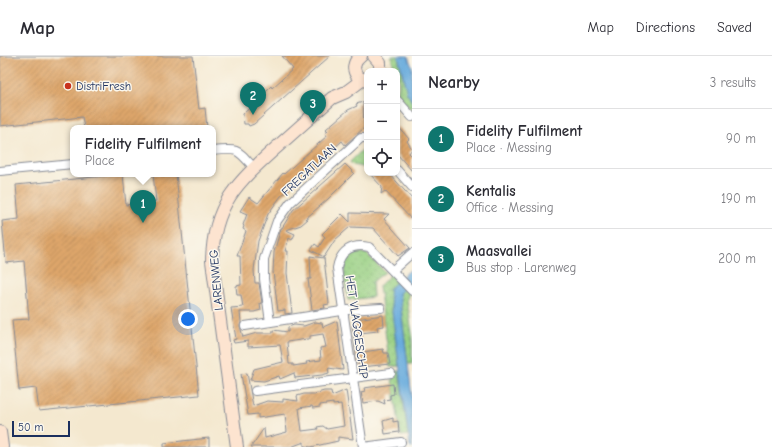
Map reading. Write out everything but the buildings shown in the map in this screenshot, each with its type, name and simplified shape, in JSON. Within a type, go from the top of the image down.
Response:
[{"type":"street","points":[[361,56],[355,63],[361,78]]},
{"type":"street","points":[[374,56],[380,63],[380,68]]},
{"type":"street","name":"LARENWEG","points":[[237,447],[213,277],[212,253],[215,233],[224,206],[234,189],[254,168],[338,94],[346,92],[361,78]]},
{"type":"street","points":[[400,103],[412,117]]},
{"type":"street","name":"FREGATLAAN","points":[[270,322],[264,279],[264,259],[277,221],[290,203],[361,138],[364,138]]},
{"type":"street","points":[[216,151],[238,150],[254,168]]},
{"type":"street","points":[[0,171],[70,164]]},
{"type":"street","points":[[400,173],[412,187]]},
{"type":"street","name":"HET VLAGGESCHIP","points":[[363,447],[337,268],[339,259],[345,251],[354,246],[369,246],[412,291]]},
{"type":"street","points":[[395,272],[412,253]]},
{"type":"street","points":[[245,326],[343,311],[381,308]]},
{"type":"street","points":[[255,391],[391,373]]},
{"type":"street","points":[[0,432],[2,447]]},
{"type":"street","points":[[363,447],[401,442]]},
{"type":"green space","points":[[391,56],[398,56],[407,93],[412,102],[412,111],[400,97],[400,68],[394,68]]},
{"type":"green space","points":[[362,150],[364,152],[364,167],[353,165],[350,162]]},
{"type":"green space","points":[[359,252],[367,254],[385,272],[372,282],[373,297],[348,300],[344,272],[345,265],[347,260],[352,255]]},
{"type":"green space","points":[[393,272],[400,279],[389,289],[399,366],[390,367],[379,286]]},
{"type":"green space","points":[[407,286],[410,290],[407,299],[412,334],[412,364],[408,364],[399,293]]},
{"type":"green space","points":[[399,371],[408,435],[401,436],[391,373]]},
{"type":"water","points":[[398,56],[408,56],[412,67],[412,102],[407,93]]},
{"type":"water","points":[[412,268],[412,281],[399,293],[412,397],[412,447],[410,447],[389,289]]},
{"type":"place","name":"DistriFresh","points":[[68,86]]},
{"type":"place","name":"Kentalis","points":[[253,115]]},
{"type":"place","name":"Maasvallei","points":[[313,123]]},
{"type":"place","name":"Fidelity Fulfilment","points":[[143,223]]}]
